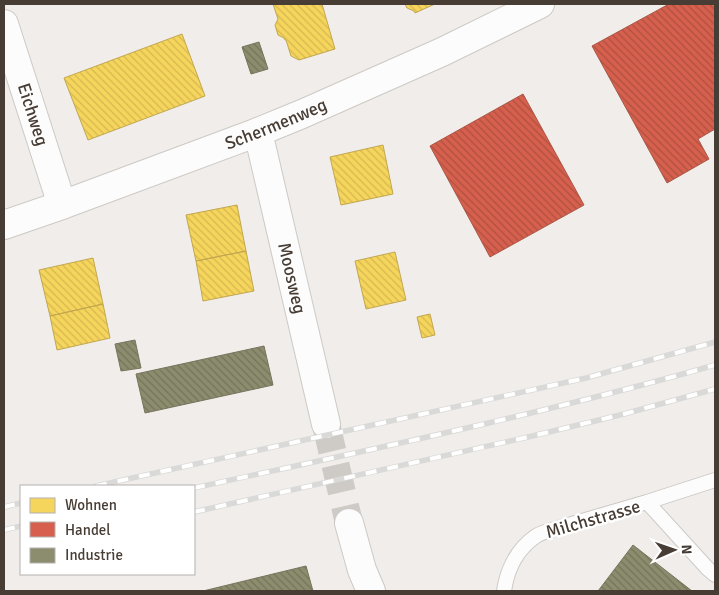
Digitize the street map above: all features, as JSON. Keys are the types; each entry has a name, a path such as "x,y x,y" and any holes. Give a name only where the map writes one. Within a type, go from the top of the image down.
{"street":[{"name":"Schermenweg","path":"4,225 258,132 442,52 540,4"},
{"name":"Eichweg","path":"4,24 62,205"},
{"name":"Moosweg","path":"258,132 326,424"},
{"path":"349,523 362,570 371,591"}],"lane":[{"path":"647,502 715,480"},
{"name":"Milchstrasse","path":"504,591 506,579 513,562 524,547 537,535 647,502 715,575"}],"building: Wohnen":[{"path":"273,4 322,4 335,49 299,60 291,56 286,40 278,35 275,25 278,19"},
{"path":"405,4 435,4 415,13 407,8"},
{"path":"182,34 205,96 88,140 64,78"},
{"path":"383,145 393,194 341,205 330,157"},
{"path":"237,205 246,251 196,261 186,215"},
{"path":"246,251 254,291 203,301 196,261"},
{"path":"395,252 406,300 366,309 355,261"},
{"path":"93,258 103,304 50,316 39,270"},
{"path":"103,304 110,338 57,350 50,316"},
{"path":"430,314 435,335 422,338 417,317"}],"building: Handel":[{"path":"669,4 715,4 715,129 698,139 709,159 667,183 592,46"},
{"path":"523,94 584,205 490,257 430,146"}],"building: Industrie":[{"path":"259,42 268,69 251,74 242,47"},
{"path":"135,340 141,368 121,371 115,344"},
{"path":"264,346 273,385 145,413 136,374"},
{"path":"633,545 692,591 598,591"},
{"path":"306,566 313,591 203,591"}],"tunnel":[{"path":"326,424 349,523"}],"railway":[{"path":"101,485 586,378 715,342"},
{"path":"195,488 586,400 715,365"},
{"path":"195,512 528,437 624,414 715,389"},
{"path":"4,507 20,503"},
{"path":"4,530 20,526"}]}
